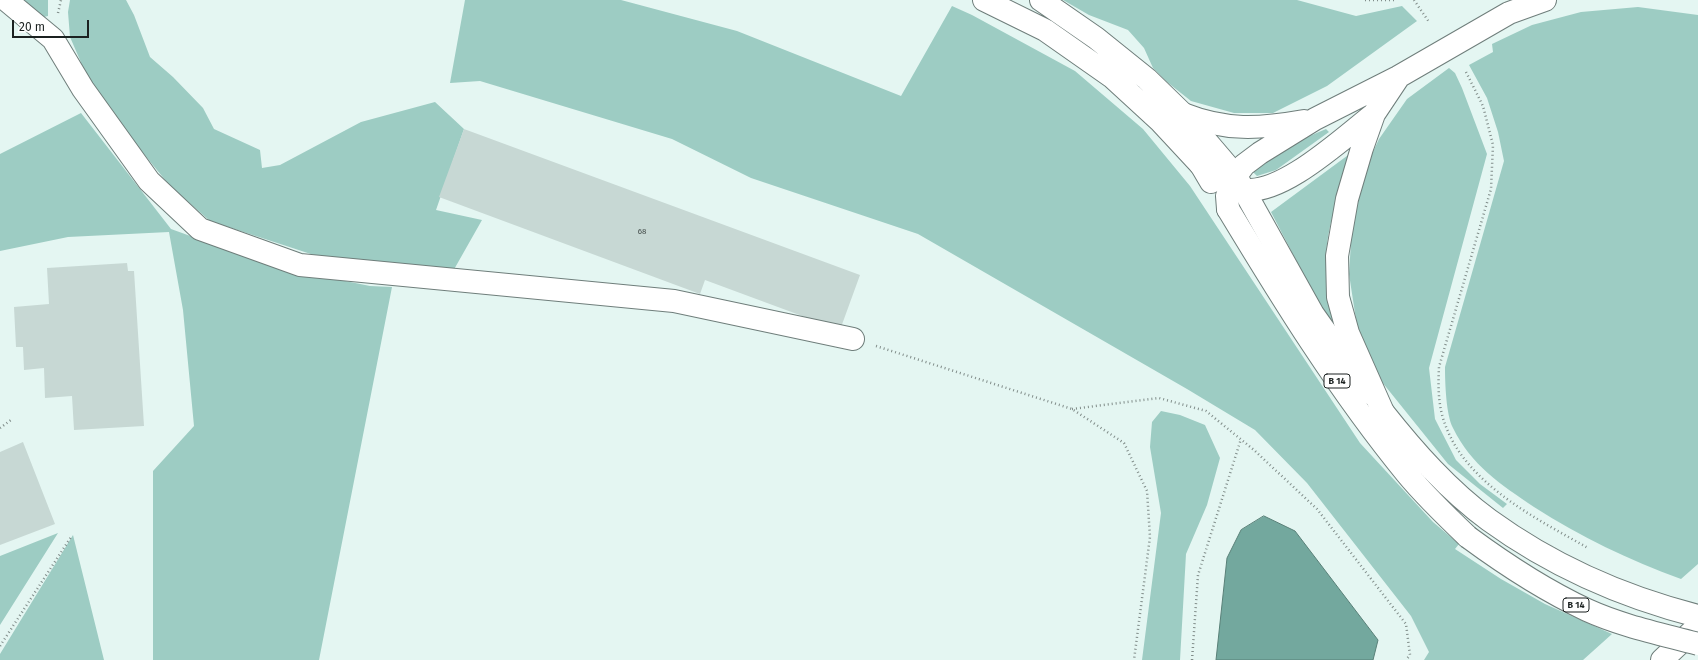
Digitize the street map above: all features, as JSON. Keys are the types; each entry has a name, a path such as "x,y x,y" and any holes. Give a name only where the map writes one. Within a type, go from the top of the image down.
{"main road":[{"path":"6,0 53,39 83,89 149,181 200,229 300,265 674,301 853,339"},
{"path":"984,0 1045,30 1112,77 1161,122 1201,165 1219,179 1259,189 1283,182 1310,164 1374,114"},
{"path":"1041,0 1096,38 1147,79 1183,114 1237,183 1313,314 1382,412 1444,481 1489,520 1537,551 1592,579 1637,598 1698,616"},
{"path":"1228,209 1227,196 1237,183 1244,165 1260,153 1315,119 1398,77 1509,13 1545,0"},
{"path":"1382,412 1348,333 1338,297 1338,256 1347,199 1374,114 1398,77"},
{"path":"1183,114 1217,125 1242,128 1270,127 1315,119"},
{"path":"1201,165 1228,209"},
{"name":"B 14","path":"1228,209 1303,332 1358,411 1408,475 1468,537 1545,589 1589,610 1644,630 1698,644"},
{"path":"1662,660 1698,626"}],"path":[{"path":"1365,0 1397,0"},
{"path":"1414,0 1429,22"},
{"path":"1466,72 1483,106 1493,145 1491,189 1439,367 1438,395 1445,425 1463,458 1510,501 1589,549"},
{"path":"853,339 1072,409 1124,443 1147,491 1150,537 1134,660"},
{"path":"1072,409 1159,398 1206,411 1241,439 1317,509 1406,624 1410,655 1406,660"},
{"path":"0,428 11,420"},
{"path":"1192,660 1198,575 1241,439"},
{"path":"0,646 71,537"}],"shaded area":[{"path":"19,0 48,0 48,16 40,18"},
{"path":"70,0 126,0 134,15 150,57 173,77 203,108 214,129 260,150 262,168 280,165 361,122 435,102 464,129 436,210 482,220 452,273 320,257 210,221 170,186 121,126 86,74 70,37 68,12"},
{"path":"465,0 621,0 737,31 901,96 952,6 972,15 1075,71 1143,129 1190,186 1360,443 1433,522 1459,544 1455,549 1501,579 1545,604 1612,634 1583,660 1424,660 1429,652 1411,616 1307,483 1255,430 1187,389 918,234 751,178 672,139 480,81 450,83"},
{"path":"1063,0 1297,0 1356,16 1402,6 1417,21 1327,86 1273,113 1234,113 1191,101 1167,82 1153,68 1144,48 1128,30 1089,15"},
{"path":"1638,7 1698,15 1698,564 1681,579 1624,556 1587,538 1534,507 1498,482 1468,453 1453,428 1447,407 1445,367 1504,161 1498,132 1487,98 1469,65 1493,52 1492,44 1532,25 1581,12"},
{"path":"1449,68 1455,73 1462,88 1487,154 1429,368 1435,419 1456,460 1480,484 1507,504 1503,508 1448,464 1382,382 1357,326 1349,274 1352,226 1359,181 1379,139 1407,99"},
{"path":"81,113 171,229 276,267 370,286 392,287 319,660 153,660 153,471 194,426 183,310 169,232 68,237 0,251 0,154"},
{"path":"1326,129 1329,132 1276,170 1257,176 1252,171 1286,146"},
{"path":"1355,150 1336,203 1327,245 1327,280 1338,341 1271,212"},
{"path":"1161,411 1180,415 1205,425 1220,458 1207,505 1186,554 1180,660 1142,660 1161,513 1150,447 1152,422"},
{"path":"1264,516 1295,531 1378,640 1373,660 1216,660 1227,558 1241,530"},
{"path":"58,533 0,625 0,556"},
{"path":"73,535 104,660 0,660 0,654"}],"building":[{"path":"464,129 860,275 840,330 705,280 700,294 439,197"},
{"path":"127,263 128,271 134,271 144,426 74,430 72,396 45,398 44,368 24,370 23,347 16,347 14,307 49,304 47,268"},
{"path":"23,442 55,524 0,545 0,452"}]}
